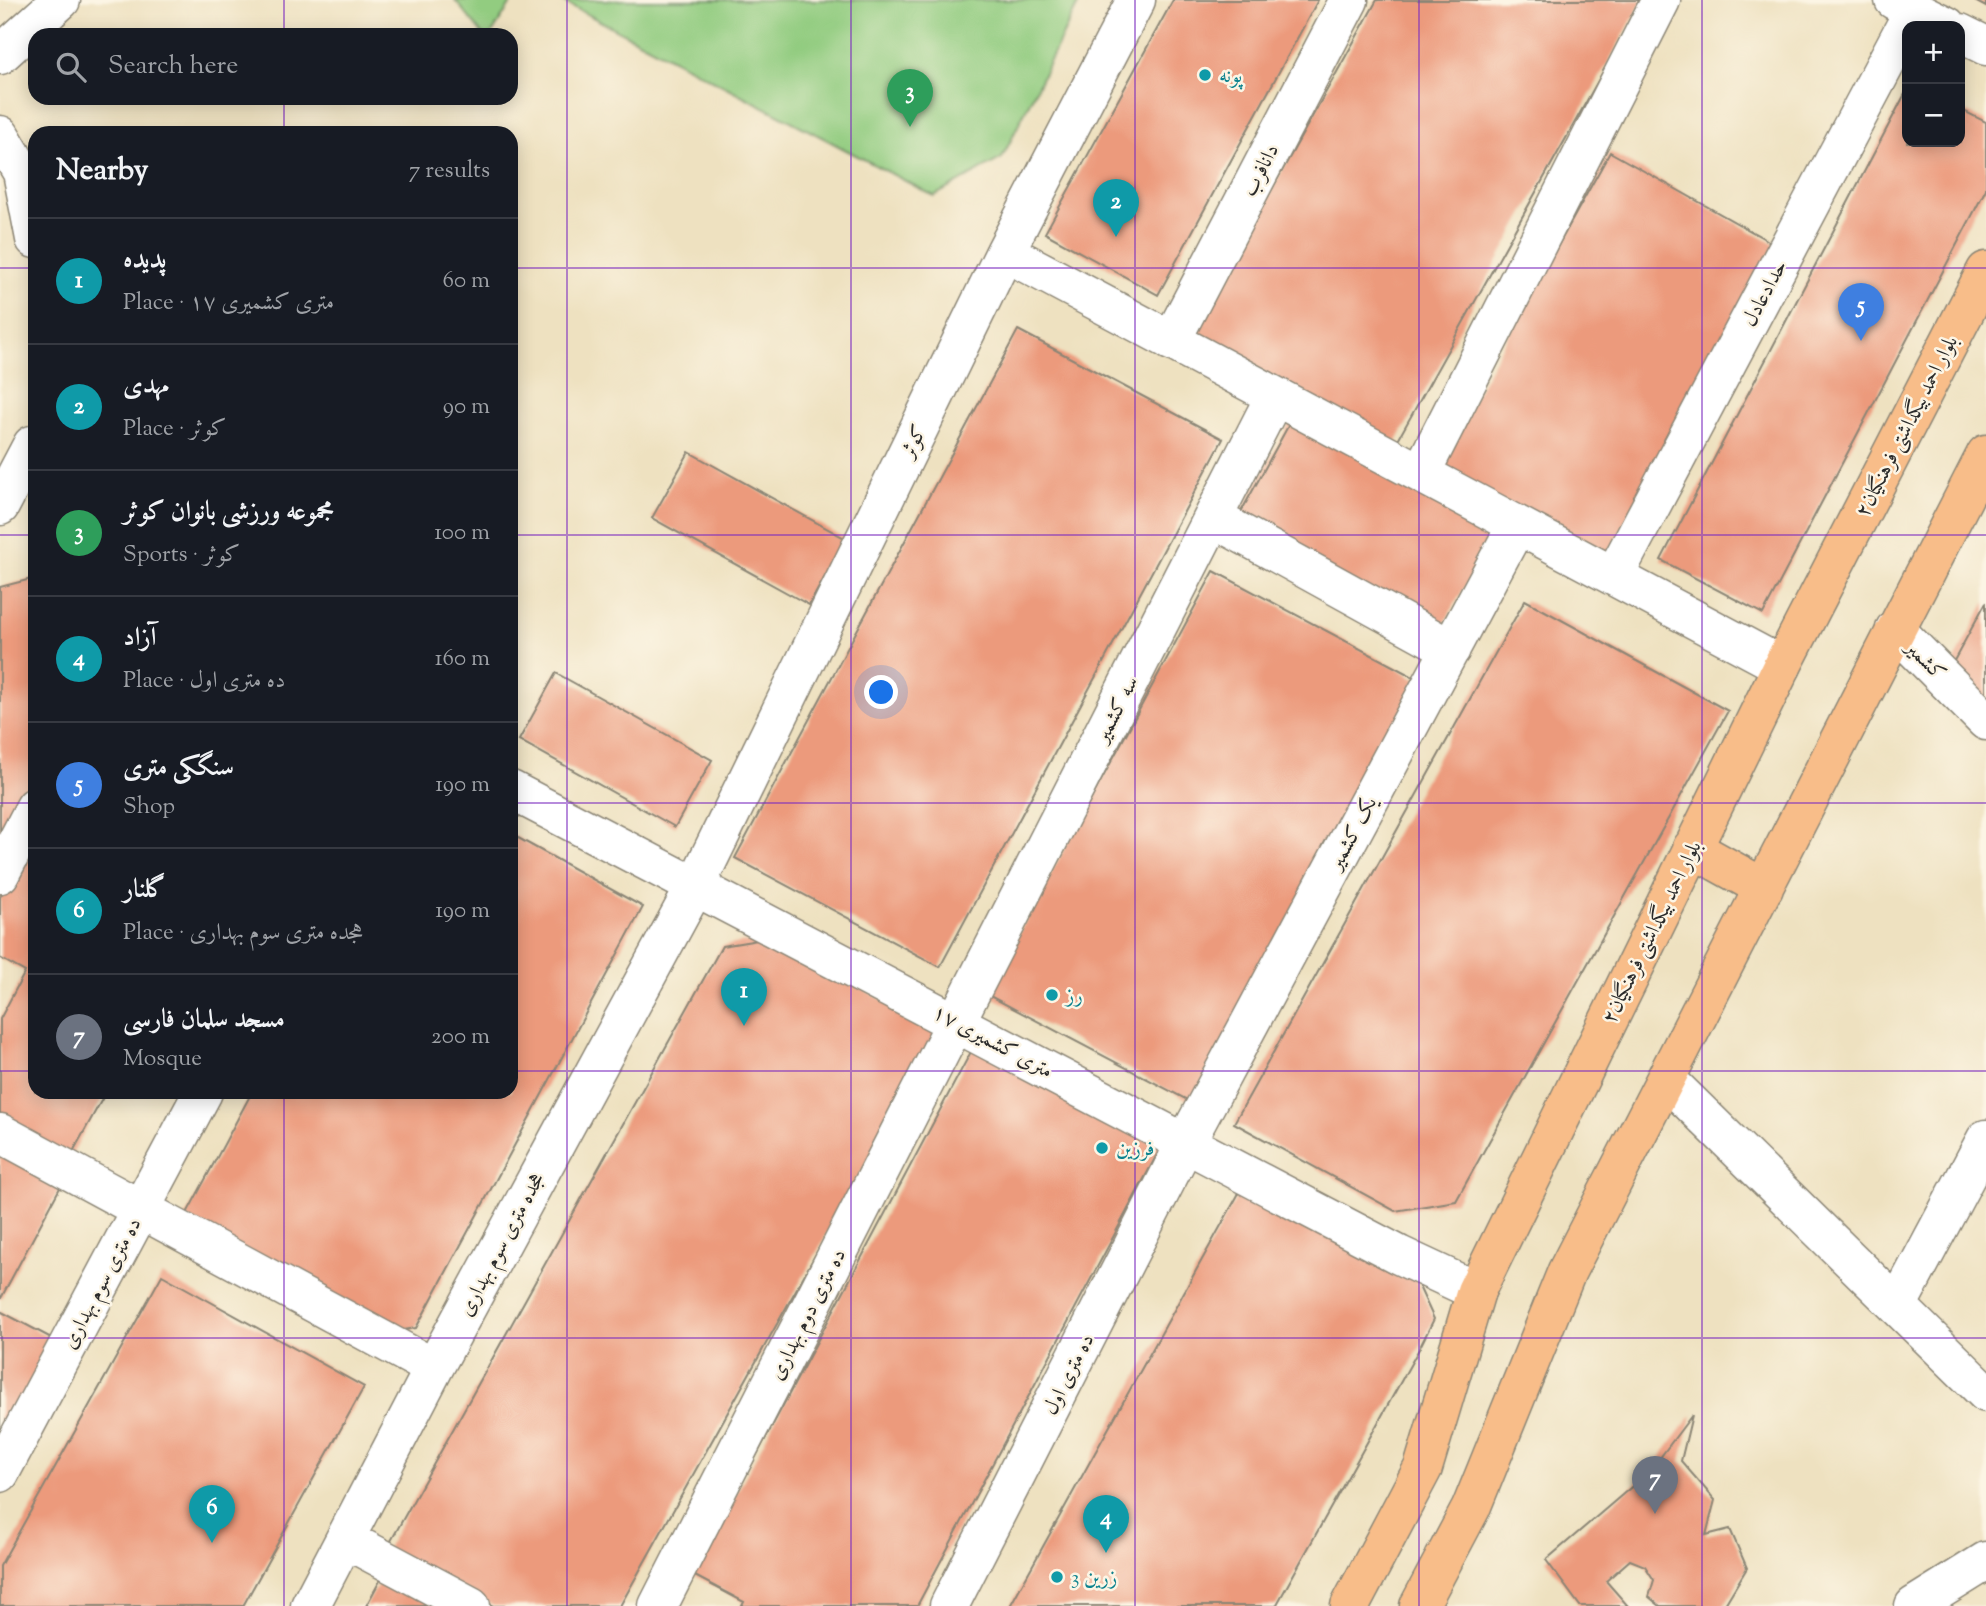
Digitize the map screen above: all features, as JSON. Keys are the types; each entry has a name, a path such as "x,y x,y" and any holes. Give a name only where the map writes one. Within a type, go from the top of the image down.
{"main road":[{"name":"بلوار احمد بیگداشتی فرهنگیان۲","path":"1350,1606 1423,1468 1476,1291 1782,666 1986,271"},
{"path":"1419,1606 1471,1508 1567,1271 1986,454"},
{"path":"1692,848 1764,888"}],"street":[{"path":"30,28 61,0"},
{"name":"کوثر","path":"696,885 1005,252 1136,0"},
{"name":"دانافرب","path":"1171,341 1349,0"},
{"path":"1421,473 1661,0"},
{"name":"حدادعادل","path":"1614,576 1918,12"},
{"path":"0,55 28,30"},
{"path":"1965,36 1986,46"},
{"path":"0,135 28,170"},
{"path":"1005,252 1782,666"},
{"name":"سه کشمیر","path":"956,1022 1275,396"},
{"path":"0,506 28,448"},
{"path":"1213,518 1451,649"},
{"name":"یک کشمیر","path":"1186,1142 1517,525"},
{"name":"کشمیر","path":"1895,629 1986,720"},
{"name":"۱۷ متری کشمیری","path":"518,794 1399,1255 1476,1291"},
{"path":"0,874 28,820"},
{"name":"هجده متری سوم بهداری","path":"310,1606 434,1368 696,885"},
{"name":"ده متری دوم بهداری","path":"658,1606 956,1022"},
{"path":"1667,1080 1986,1393"},
{"name":"ده متری سوم بهداری","path":"0,1473 199,1099"},
{"path":"0,1133 434,1368"},
{"path":"1897,1306 1986,1139"},
{"name":"ده متری اول","path":"949,1606 1186,1142"},
{"path":"345,1539 471,1606"},
{"path":"1914,1606 1986,1561"}],"green space":[{"path":"455,0 513,0 495,28 477,28"},
{"path":"560,0 1080,0 1002,158 934,196"}],"building":[{"path":"1173,0 1318,0 1158,295 1045,233"},
{"path":"1377,0 1643,0 1395,445 1192,333"},
{"path":"1973,0 1986,0 1986,7"},
{"path":"1902,100 1902,147 1965,147 1965,112 1986,122 1986,189 1763,614 1661,560"},
{"path":"1610,152 1779,247 1604,561 1448,474 1444,451"},
{"path":"1018,330 1223,439 940,967 735,858"},
{"path":"1293,417 1497,529 1439,633 1236,521"},
{"path":"689,452 846,539 809,605 652,518"},
{"path":"1214,571 1419,680 1191,1102 986,994"},
{"path":"28,580 28,799 0,851 0,587"},
{"path":"1525,600 1728,711 1456,1201 1395,1211 1234,1123"},
{"path":"1986,602 1986,705 1950,668"},
{"path":"556,673 712,760 675,827 519,740"},
{"path":"518,838 643,907 416,1328 391,1332 185,1217 248,1099 518,1099"},
{"path":"28,845 28,1099 102,1099 69,1159 0,1120 0,1019 25,972 0,958 0,897"},
{"path":"770,938 940,1031 620,1606 493,1606 387,1548 722,946"},
{"path":"974,1046 1161,1147 917,1606 742,1606 744,1602 693,1575"},
{"path":"0,1151 62,1184 0,1300"},
{"path":"1244,1184 1416,1280 1434,1319 1419,1349 1276,1606 1010,1606"},
{"path":"162,1275 364,1387 243,1606 0,1606 0,1566"},
{"path":"0,1311 57,1341 0,1447"},
{"path":"1692,1415 1681,1461 1715,1500 1706,1535 1730,1529 1747,1568 1724,1606 1660,1606 1649,1597 1654,1580 1645,1566 1630,1560 1606,1581 1628,1606 1580,1606 1546,1560 1650,1471"},
{"path":"382,1577 435,1606 366,1606"}],"place":[{"name":"پونه","path":"1205,75"},
{"name":"مجموعه ورزشی بانوان کوثر","path":"910,127"},
{"name":"مهدی","path":"1116,237"},
{"name":"سنگکی متری","path":"1861,341"},
{"name":"رز","path":"1052,995"},
{"name":"پدیده","path":"744,1026"},
{"name":"فرزین","path":"1102,1148"},
{"name":"مسجد سلمان فارسی","path":"1655,1514"},
{"name":"گلنار","path":"212,1543"},
{"name":"آزاد","path":"1106,1553"},
{"name":"زرین 3","path":"1057,1577"}]}
